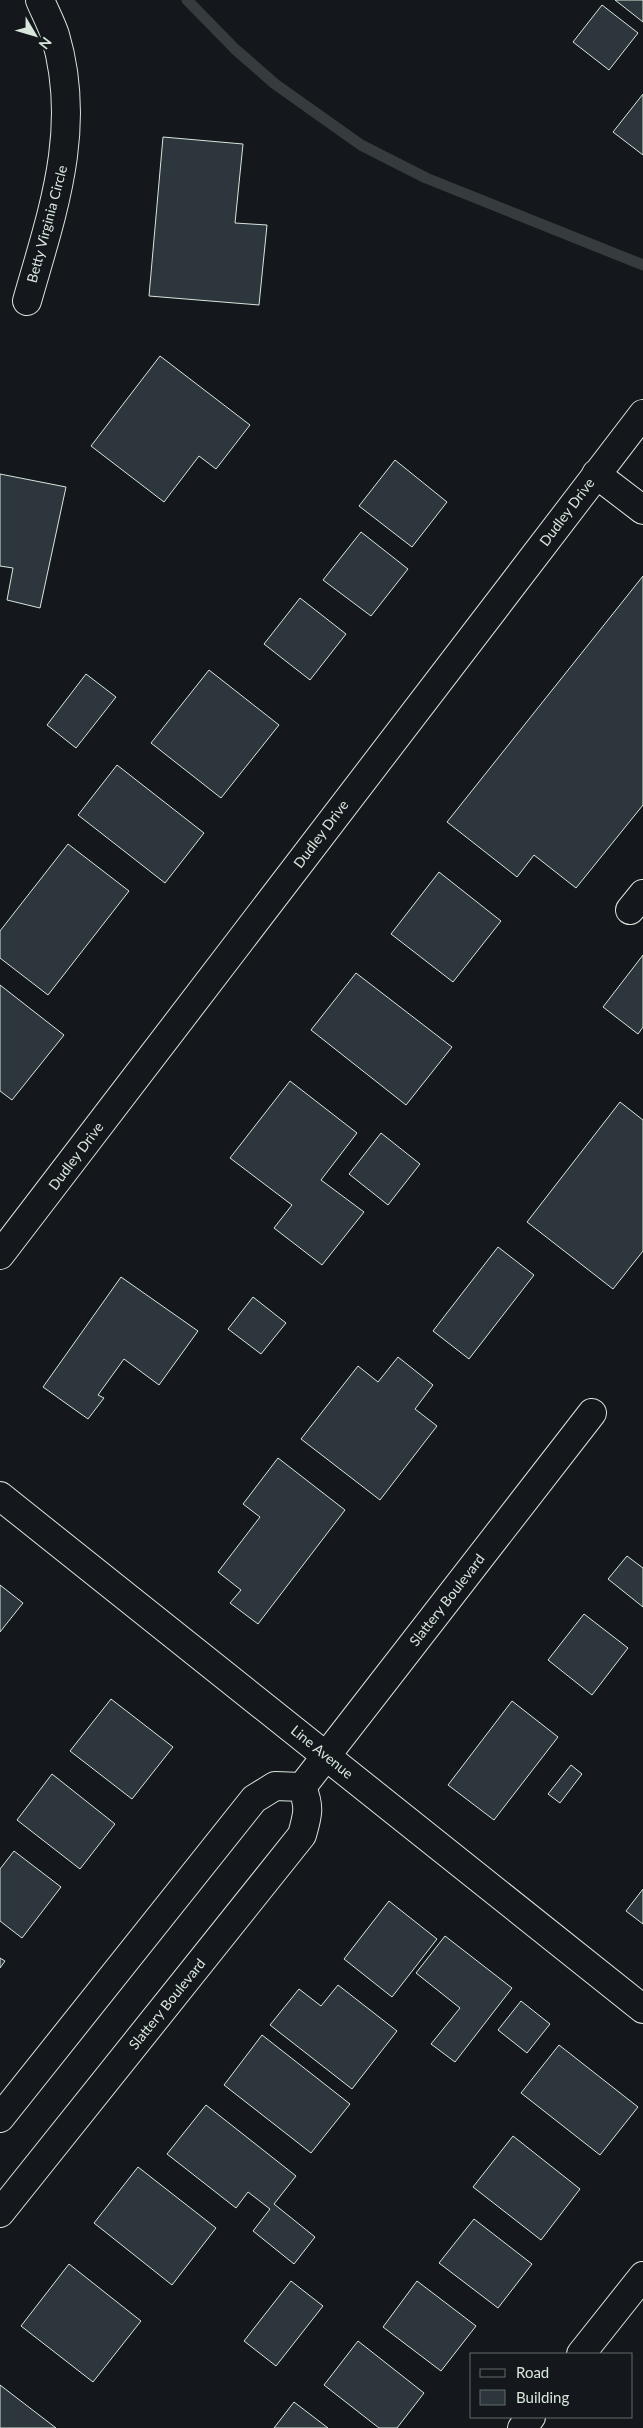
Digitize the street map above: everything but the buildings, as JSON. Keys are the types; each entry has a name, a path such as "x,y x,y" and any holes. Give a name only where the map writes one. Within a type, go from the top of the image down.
{"street":[{"name":"Betty Virginia Circle","path":"26,302 58,192 64,160 66,96 55,36 40,0"},
{"name":"Dudley Drive","path":"0,1255 643,414"},
{"path":"596,474 643,510"},
{"name":"Slattery Boulevard","path":"0,2212 302,1835 309,1811 302,1786 592,1413"},
{"name":"Line Avenue","path":"0,1496 643,2009"},
{"path":"0,2118 254,1799 275,1786 302,1786"},
{"path":"582,2353 643,2276"},
{"path":"522,2428 530,2418"}],"waterway":[{"path":"187,0 235,49 275,84 361,145 426,178 643,265"}]}
